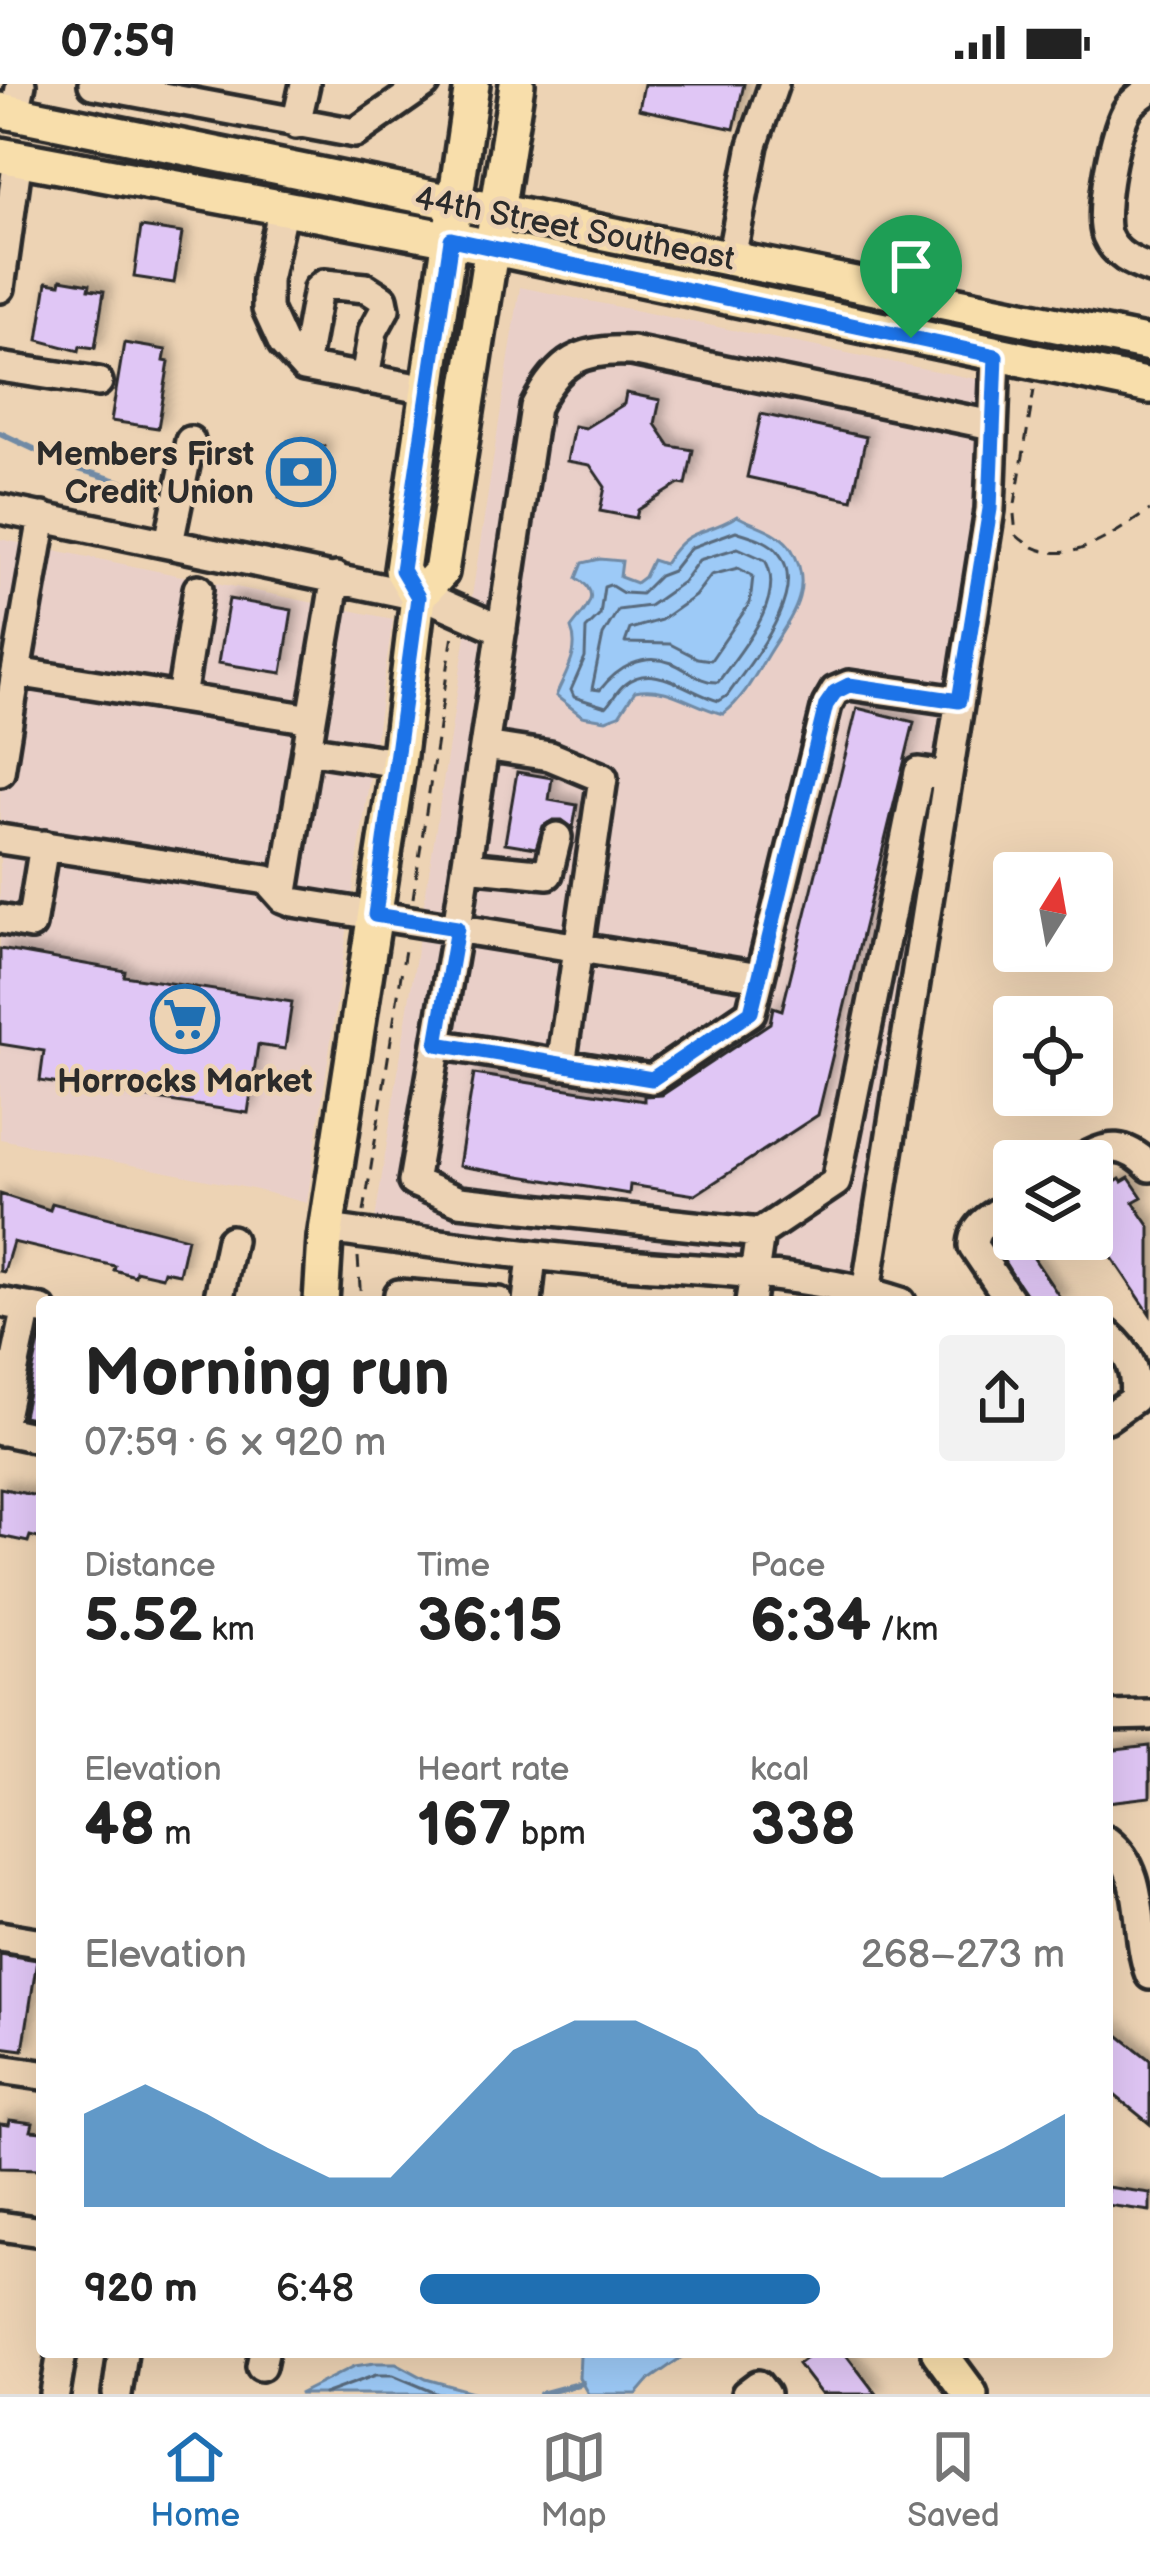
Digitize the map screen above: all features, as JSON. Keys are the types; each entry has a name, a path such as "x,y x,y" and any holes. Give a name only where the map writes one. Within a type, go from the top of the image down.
{"main road":[{"path":"418,597 402,570 472,84"},
{"path":"321,1296 327,1229 398,763 418,597 441,572 517,84"},
{"name":"44th Street Southeast","path":"9,125 32,137 78,126 1150,344"},
{"name":"44th Street Southeast","path":"9,125 283,208 1150,386"},
{"path":"911,338 944,327 956,319 962,305"},
{"path":"996,356 1003,338 1014,331 1055,324"},
{"path":"420,444 429,499 441,520 449,523"},
{"path":"928,2358 944,2394"},
{"path":"930,2358 970,2394"}],"street":[{"path":"92,84 355,133 425,84"},
{"path":"296,124 305,84"},
{"path":"731,258 753,145 773,84"},
{"path":"1150,89 1126,110 1104,214 1105,232 1115,248 1127,261 1150,269"},
{"path":"0,288 9,125"},
{"path":"283,208 266,280 266,309 284,344 304,367 428,390"},
{"path":"304,367 318,289 324,284 366,288 383,299 385,309 373,331 365,379"},
{"path":"947,776 919,772 836,1182 760,1233 459,1201 413,1182 457,928 536,407 548,382 578,357 606,350 632,352 992,425"},
{"path":"866,1292 990,509 996,356"},
{"path":"0,367 98,382"},
{"path":"169,543 190,441"},
{"path":"0,509 336,577 457,609 502,630"},
{"path":"0,772 44,518"},
{"path":"283,898 336,577"},
{"path":"181,698 198,589"},
{"path":"16,672 312,719"},
{"path":"437,1044 652,1079 751,1012 826,705 835,692 849,685 959,701"},
{"path":"485,746 550,756 603,778 561,1065"},
{"path":"308,749 398,763"},
{"path":"466,866 548,874 557,837"},
{"path":"0,838 267,880 283,898 375,915 760,977"},
{"path":"0,919 32,925 44,845"},
{"path":"854,1092 897,1097"},
{"path":"1113,1146 1127,1149 1150,1167"},
{"path":"993,1216 973,1237 974,1246 1007,1296"},
{"path":"327,1229 752,1288 880,1296"},
{"path":"752,1288 760,1233"},
{"path":"219,1296 231,1240"},
{"path":"528,1296 532,1256"},
{"path":"23,1306 28,1372 0,1431 36,1438"},
{"path":"1113,1339 1126,1351 1136,1379 1134,1399 1113,1414"},
{"path":"1113,1716 1150,1715"},
{"path":"1113,1846 1125,1855 1136,1882 1150,1975"},
{"path":"0,1936 36,1942"},
{"path":"0,2068 36,2074"},
{"path":"0,2226 36,2231"},
{"path":"55,2394 61,2358"},
{"path":"117,2394 122,2358"},
{"path":"746,2394 758,2385 765,2394"}],"path":[{"path":"1037,364 1014,512 1016,535 1028,547 1052,554 1077,552 1150,510"},
{"path":"362,1296 358,1282 361,1233 457,609"}],"shaded area":[{"path":"520,287 1010,386 1006,488 855,1272 375,1220"},
{"path":"0,539 393,619 307,1203 0,1139"}],"water":[{"path":"737,516 787,543 801,579 791,617 730,708 723,714 668,693 635,691 619,715 606,720 582,716 556,696 573,654 571,628 591,597 577,578 583,563 622,561 620,577 636,583 652,560 664,564 689,537"},
{"path":"580,2358 680,2358 637,2394 588,2394 579,2378"},
{"path":"396,2363 426,2379 480,2394 299,2394 355,2366"}],"building":[{"path":"644,84 744,84 734,129 639,109"},
{"path":"141,227 182,233 174,283 134,277"},
{"path":"61,279 104,291 95,348 80,346 79,351 38,340 47,282 60,284"},
{"path":"124,343 166,350 164,361 169,362 158,428 111,421"},
{"path":"626,393 660,400 655,424 670,446 693,450 686,485 679,484 638,510 636,518 600,511 605,487 590,465 567,461 574,426 585,428 624,404"},
{"path":"761,414 866,437 852,500 747,477"},
{"name":"Members First Credit Union","path":"288,441 324,446 315,503 279,498"},
{"path":"229,599 292,610 282,673 218,663"},
{"path":"857,708 914,722 818,1115 695,1195 630,1185 629,1194 459,1166 474,1074 644,1101 644,1096 662,1095 770,1023 773,1007 782,1010"},
{"path":"517,772 552,778 549,800 577,805 573,828 553,820 543,826 536,848 505,843"},
{"path":"0,949 125,971 124,976 292,1002 285,1049 258,1045 248,1113 40,1081 44,1051 0,1044"},
{"path":"1129,1178 1142,1197 1133,1202 1150,1227 1150,1314 1113,1259 1113,1184"},
{"path":"0,1194 50,1210 52,1203 187,1238 179,1274 164,1271 162,1277 136,1271 135,1276 114,1270 115,1266 13,1242 4,1272 0,1271"},
{"path":"1003,1260 1035,1260 1059,1296 1025,1296"},
{"path":"36,1356 36,1419 23,1416"},
{"path":"0,1488 36,1496 36,1538 30,1536 28,1542 0,1536"},
{"path":"1150,1746 1150,1797 1113,1801 1113,1750"},
{"path":"0,1954 36,1960 23,2050 0,2047"},
{"path":"1113,2031 1150,2060 1150,2124 1113,2094"},
{"path":"10,2120 33,2123 36,2169 0,2168 0,2124 9,2125"},
{"path":"1113,2188 1150,2193 1150,2211 1113,2206"},
{"path":"806,2358 849,2358 876,2394 821,2394 798,2364"}],"waterway":[{"path":"0,433 72,467 154,492"},
{"path":"541,2394 582,2383"}],"place":[{"name":"Members First Credit Union","path":"301,472"},
{"name":"Horrocks Market","path":"185,1019"}],"route":[{"path":"451,239 911,338 996,356 990,509 959,701 849,685 835,692 826,705 751,1012 652,1079 437,1044 457,928 375,915 418,597 402,570 451,239"}]}
